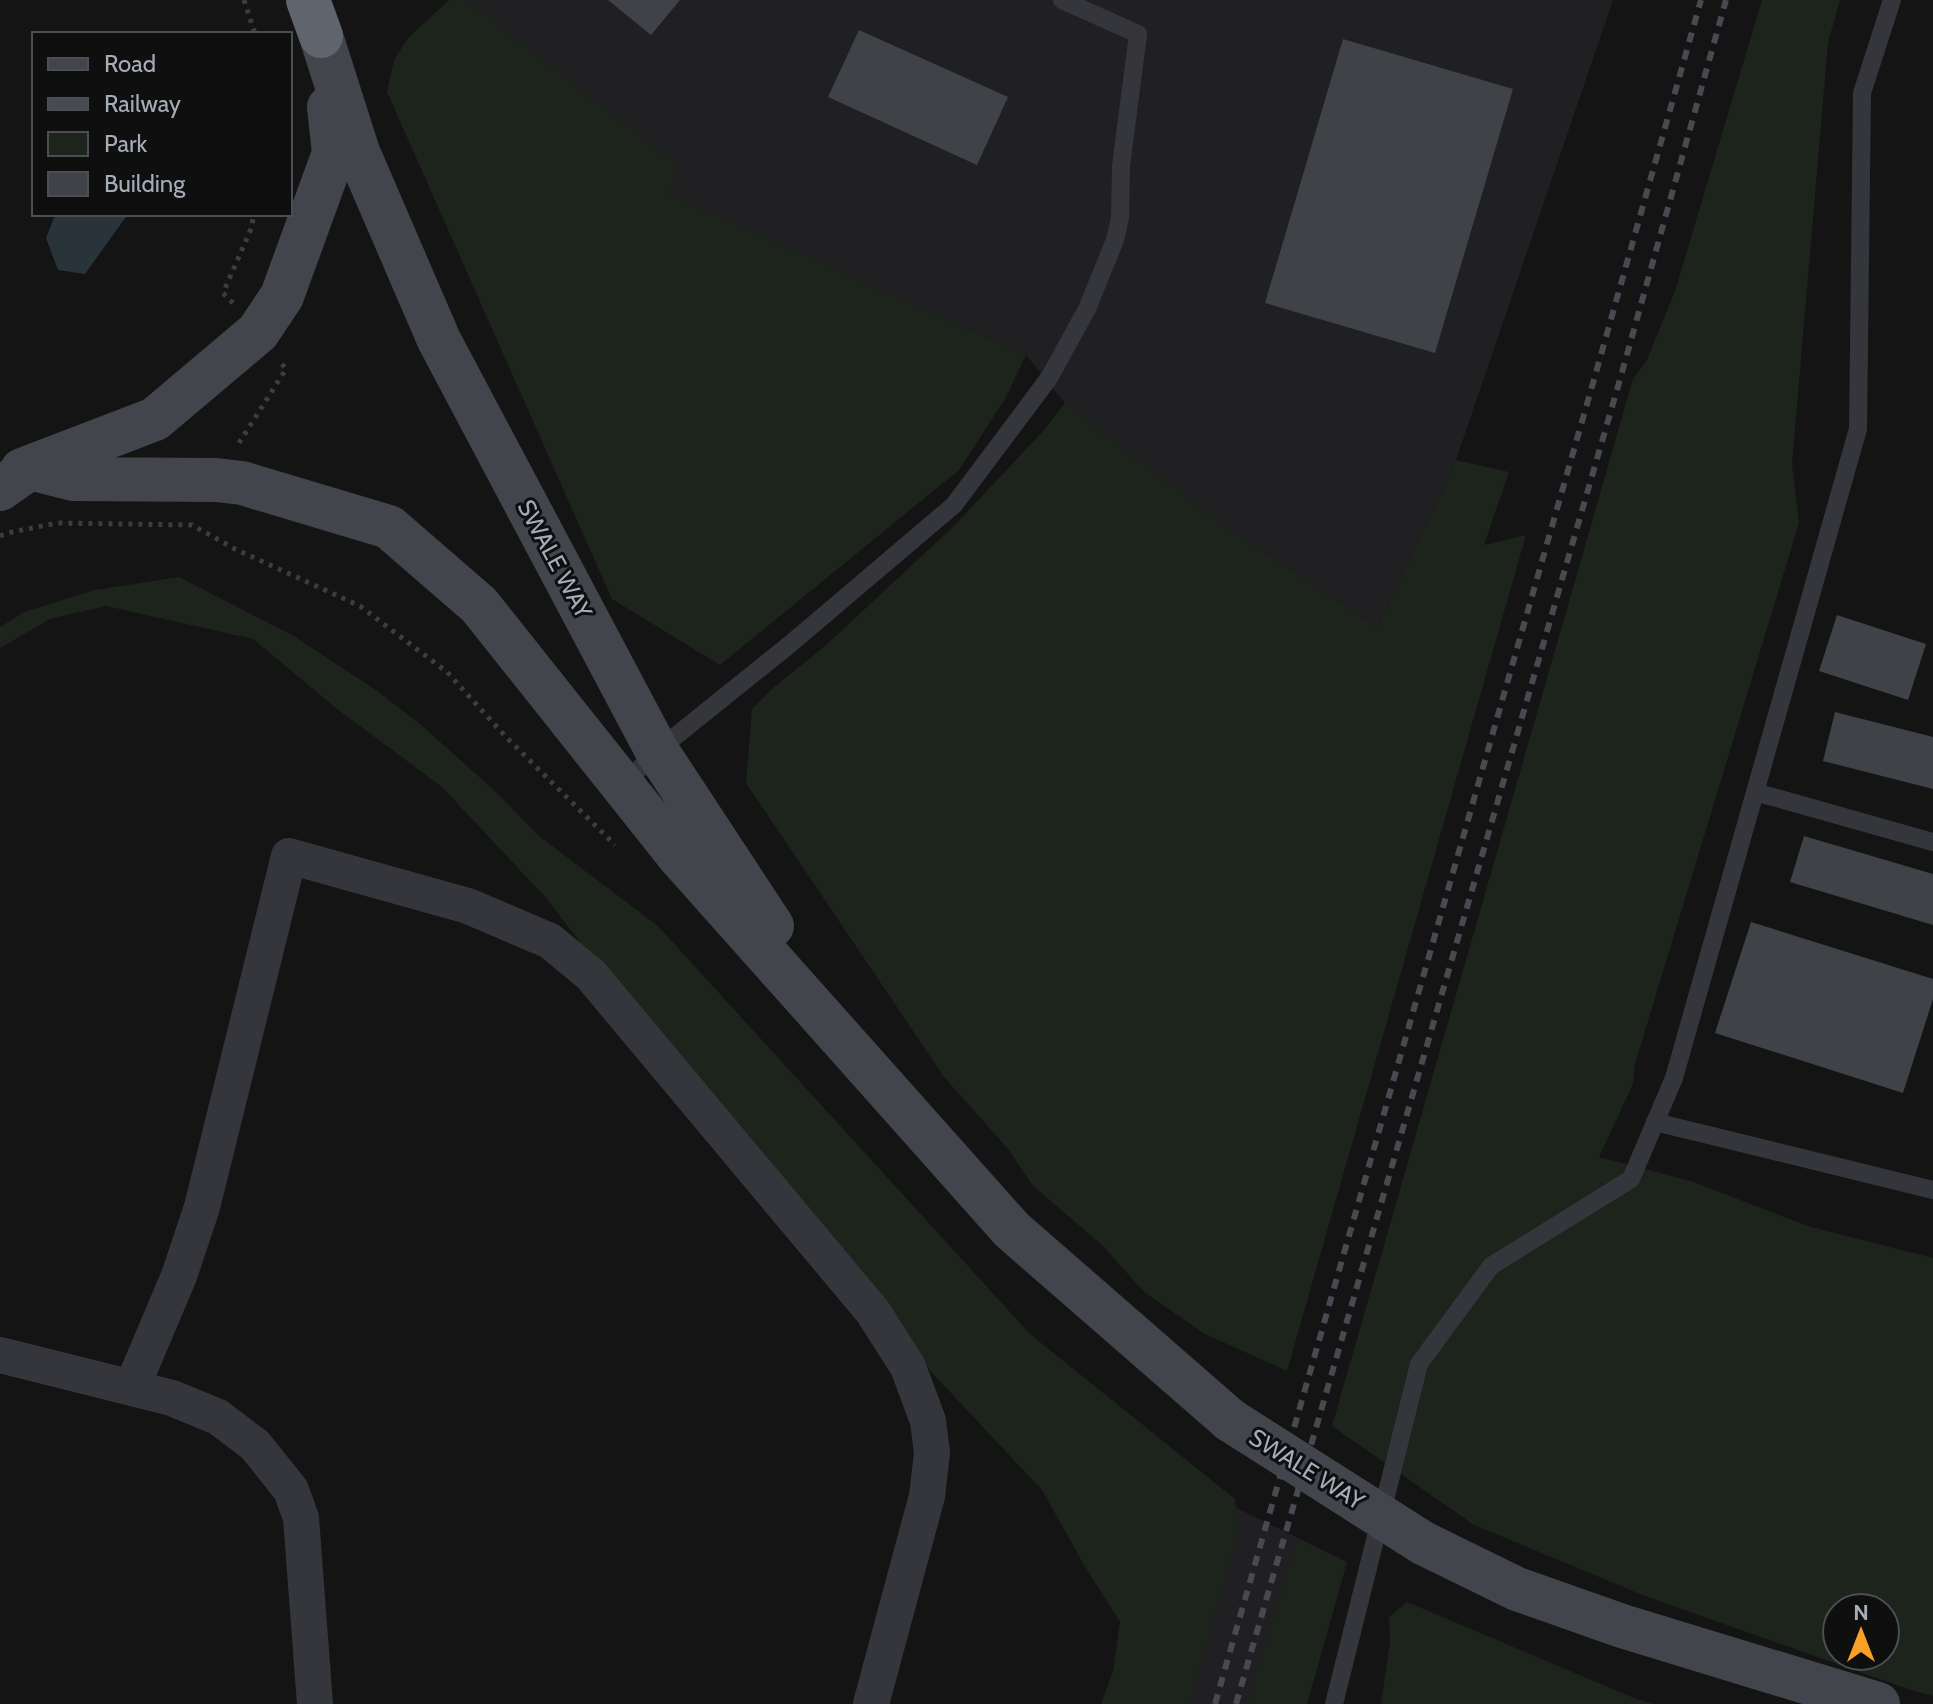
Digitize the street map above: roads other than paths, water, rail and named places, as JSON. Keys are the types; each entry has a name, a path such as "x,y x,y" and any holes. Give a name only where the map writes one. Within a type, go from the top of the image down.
{"main road":[{"path":"10,477 155,419 258,332 282,296 334,153 314,18 296,0"},
{"name":"SWALE WAY","path":"314,18 358,152 439,340 657,751 853,1049"},
{"name":"SWALE WAY","path":"10,477 242,483 389,527 479,605 678,855 1012,1230 1230,1420 1423,1543 1517,1589 1622,1626 1878,1704"}],"street":[{"path":"132,1387 179,1276 202,1207 289,856 468,906 550,941 591,975 609,996 873,1312 908,1367 928,1421 932,1453 927,1496 871,1704"},
{"path":"0,1355 172,1398 218,1417 255,1445 291,1490 301,1518 315,1704"}],"lane":[{"path":"622,785 657,751 789,645 954,505 1049,378 1087,309 1115,240 1120,218 1121,166 1138,34 1062,0"},
{"path":"1334,1704 1419,1364 1491,1266 1631,1179 1674,1078 1858,429 1862,93 1892,0"},
{"path":"1755,792 1933,842"},
{"path":"1655,1122 1933,1190"}],"railway":[{"path":"1215,1704 1701,0"},
{"path":"1236,1704 1621,376 1726,0"}]}
